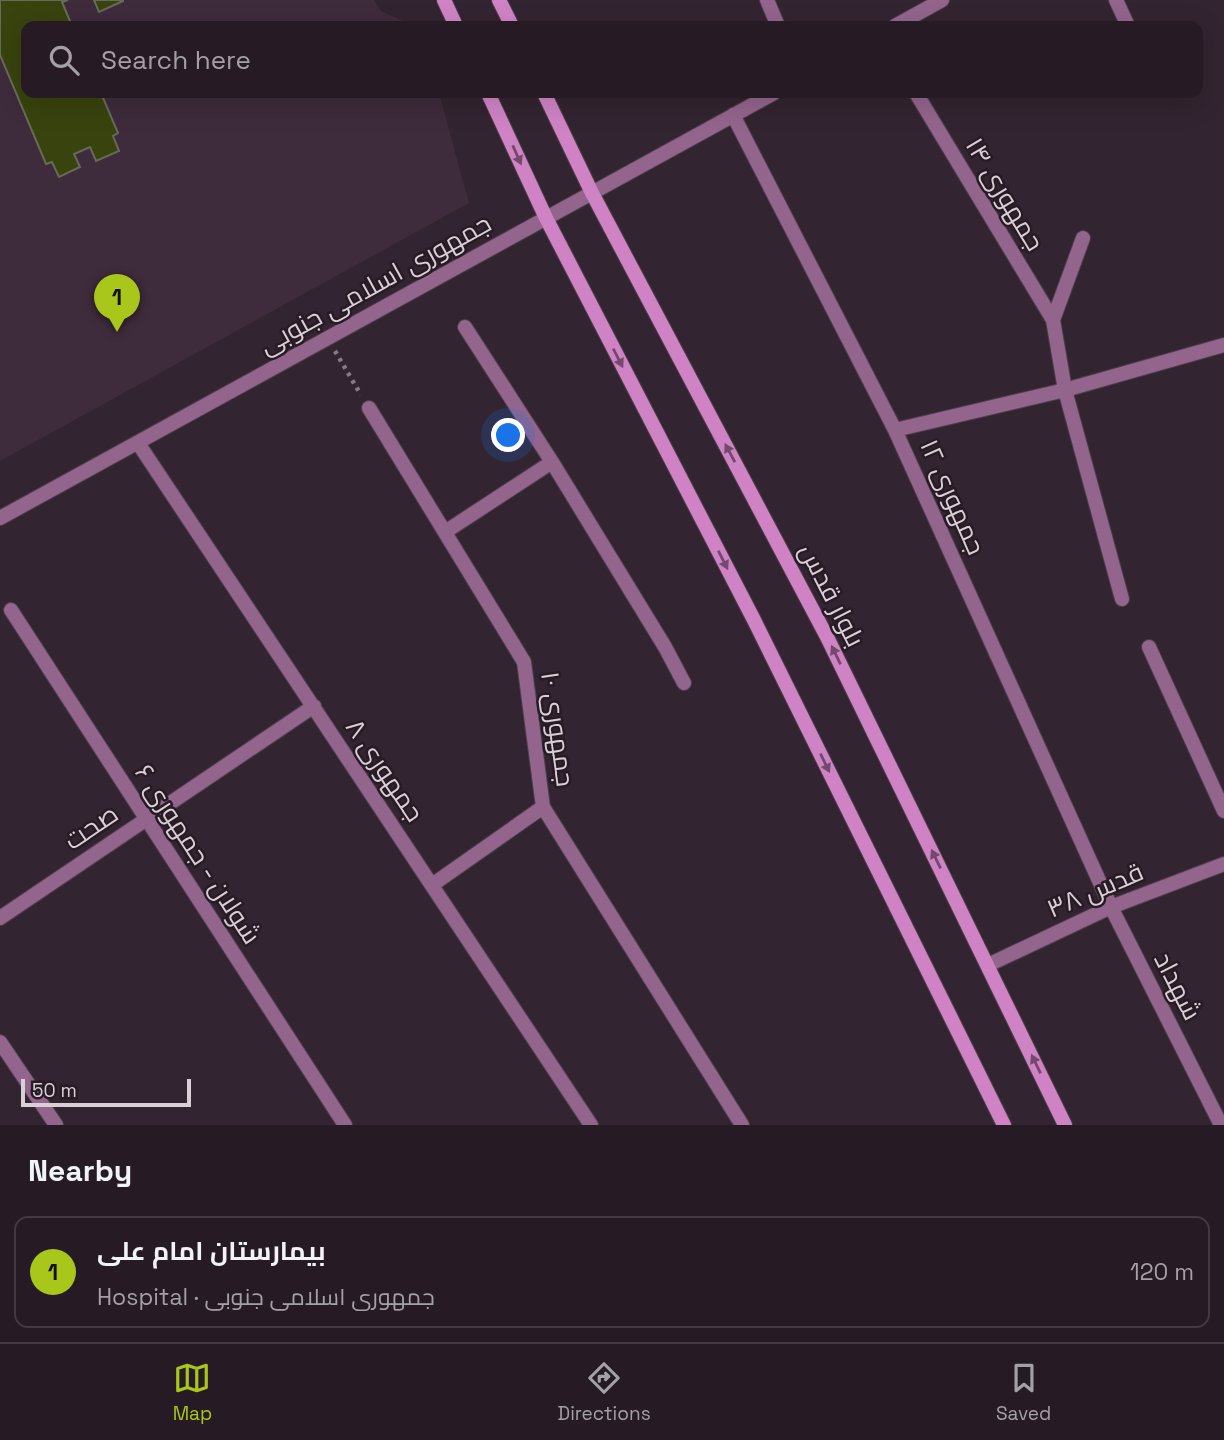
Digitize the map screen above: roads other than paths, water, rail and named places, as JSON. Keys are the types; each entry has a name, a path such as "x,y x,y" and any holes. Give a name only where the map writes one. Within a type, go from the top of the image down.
{"main road":[{"path":"444,0 454,21"},
{"path":"499,0 510,21"},
{"path":"490,98 546,218 754,620 1004,1125"},
{"name":"بلوار قدس","path":"546,98 592,193 827,637 1065,1125"}],"street":[{"path":"767,0 776,21"},
{"path":"904,21 942,0"},
{"path":"1116,0 1126,21"},
{"name":"جمهوری اسلامی جنوبی","path":"0,518 765,98"},
{"name":"جمهوری ۱۴","path":"919,98 1053,320"},
{"name":"جمهوری ۱۲","path":"733,116 895,430 1111,907"},
{"path":"1083,238 1053,320 1065,390 1122,599"},
{"path":"465,327 552,463 665,647 684,683"},
{"path":"895,430 1065,390 1224,345"},
{"name":"جمهوری ۱۰","path":"369,408 524,663 543,807 742,1125"},
{"name":"جمهوری ۸","path":"138,443 591,1125"},
{"path":"445,532 552,463"},
{"name":"شولان - جمهوری ۶","path":"11,610 345,1125"},
{"path":"1149,647 1224,811"},
{"name":"صحت","path":"0,918 313,706"},
{"path":"432,885 543,807"},
{"name":"قدس ۳۸","path":"988,965 1111,907 1224,864"},
{"name":"شهداد","path":"1111,907 1220,1125"},
{"path":"0,1042 56,1125"}],"place":[{"name":"بیمارستان امام علی","path":"117,332"}]}
